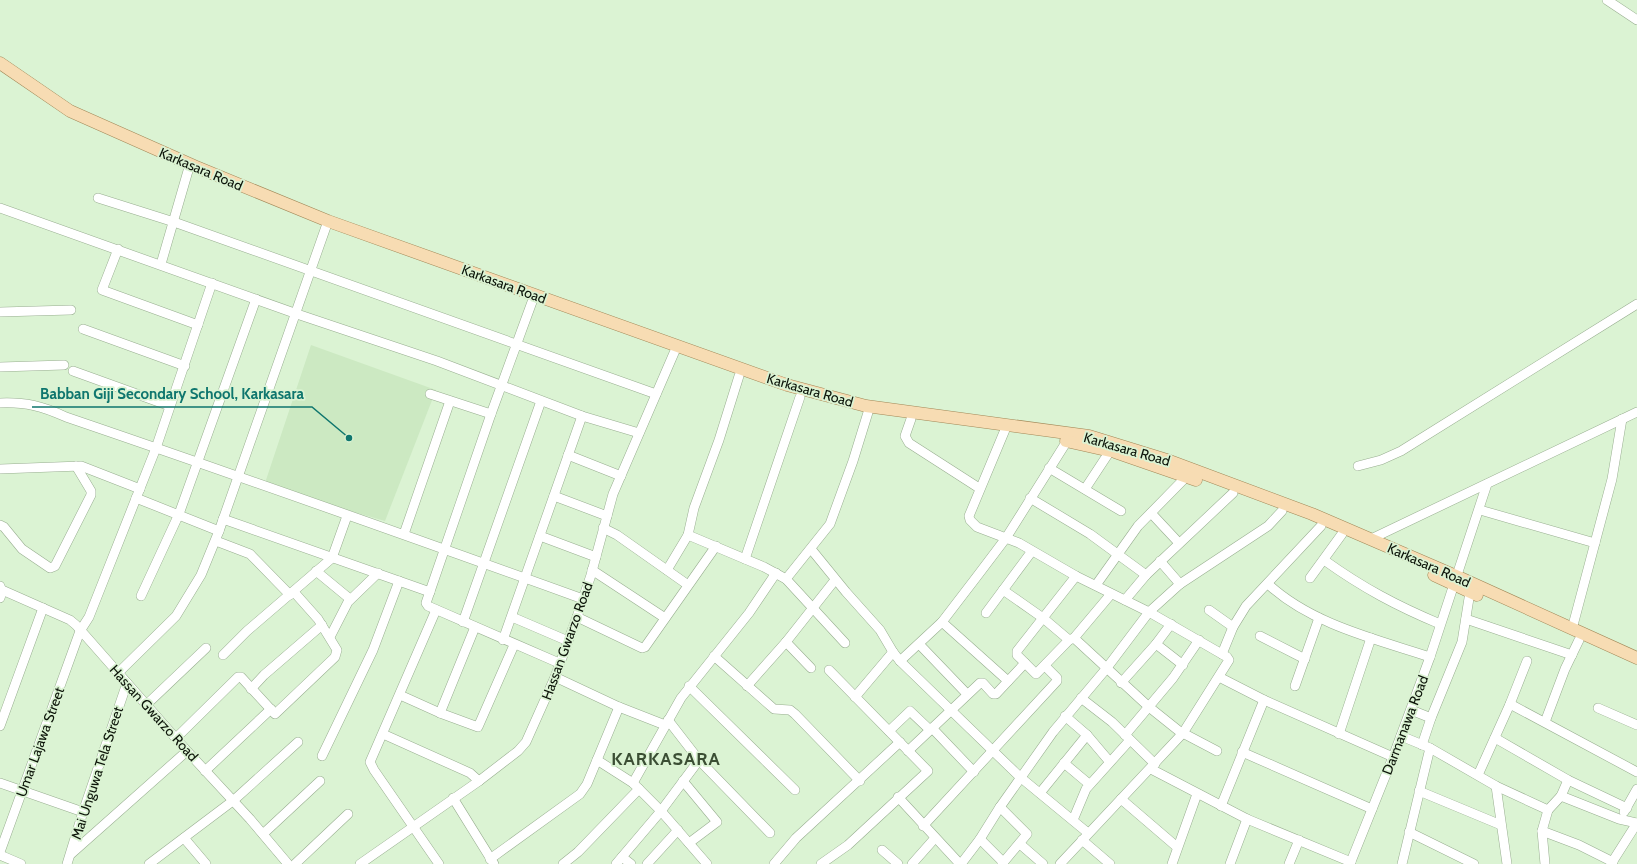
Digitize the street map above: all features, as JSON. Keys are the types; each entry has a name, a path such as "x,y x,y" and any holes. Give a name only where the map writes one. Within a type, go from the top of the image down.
{"main road":[{"name":"Karkasara Road","path":"0,64 70,111 188,168"},
{"name":"Karkasara Road","path":"0,72 60,114 326,225 532,302 787,385 869,410 1006,429"},
{"name":"Karkasara Road","path":"326,225 676,349 740,376 800,397 911,419 1089,436 1148,454 1305,512 1371,540 1454,580 1470,592 1637,666"},
{"name":"Karkasara Road","path":"1026,431 1110,451 1187,476 1282,511 1454,580 1637,658"}],"street":[{"path":"1607,0 1637,20"},
{"path":"161,264 188,168"},
{"path":"98,198 174,222 656,394"},
{"path":"0,208 161,264 296,314 503,385 582,416 639,433"},
{"path":"118,673 176,616 201,575 216,541 326,225"},
{"path":"118,250 102,290 198,325"},
{"name":"Umar Lajawa Street","path":"0,852 23,792 80,631 89,617 156,448 212,283"},
{"path":"141,596 179,514 256,299"},
{"path":"532,302 516,344 503,385 491,414 426,603 436,610 514,645 560,663"},
{"path":"1358,466 1381,460 1401,451 1637,304"},
{"path":"0,312 71,310"},
{"path":"83,329 185,366"},
{"name":"Hassan Gwarzo Road","path":"361,864 479,781 518,751 526,742 555,677 577,617 596,557 603,528 621,476 676,349"},
{"path":"0,367 64,365"},
{"path":"73,370 170,406"},
{"path":"667,570 688,535 694,508 740,376"},
{"path":"430,394 491,414"},
{"path":"745,559 800,397"},
{"path":"404,534 450,401"},
{"path":"464,622 542,401"},
{"path":"0,403 14,402 40,406 66,417 237,478 404,534 583,599"},
{"path":"786,579 830,524 854,461 869,410"},
{"path":"1371,540 1637,412"},
{"path":"503,640 582,416"},
{"path":"911,419 905,436 909,443 979,488"},
{"path":"1572,629 1612,479 1622,420"},
{"path":"1006,429 979,488 969,516 970,520 977,527 1006,538 1076,576 1149,612 1199,640 1229,660 1183,733 1060,864"},
{"path":"900,661 942,622 1006,538 1067,441"},
{"path":"1085,489 1110,451"},
{"path":"568,455 621,476"},
{"path":"0,469 76,466 85,467 140,489"},
{"path":"0,525 4,527 22,549 34,559 50,568 55,566 91,495 91,491 76,466"},
{"path":"1049,468 1121,511"},
{"path":"1096,585 1138,526 1187,476"},
{"name":"Darmanawa Road","path":"1350,863 1411,710 1430,657 1454,580 1480,510 1487,484"},
{"path":"1125,600 1146,575 1179,542 1233,493"},
{"path":"554,496 607,516"},
{"path":"136,498 219,531"},
{"path":"1030,498 1090,534 1146,575"},
{"path":"1480,510 1595,543"},
{"path":"898,797 923,826 961,864 980,840 1020,777 1065,716 1106,669 1149,612 1180,584 1268,526 1282,511"},
{"path":"1151,513 1179,542"},
{"path":"223,655 247,631 332,558 347,516"},
{"path":"223,519 430,592"},
{"path":"1222,654 1233,627 1246,606 1321,526"},
{"path":"603,528 617,535 688,585"},
{"path":"1310,578 1342,534"},
{"path":"688,535 745,559 786,579 845,643"},
{"path":"540,536 596,557"},
{"path":"176,738 238,677 241,677 274,714 277,713 335,657 337,650 322,625 292,593 250,554 216,541"},
{"path":"577,617 642,648 645,647 716,546"},
{"path":"811,549 877,626 900,661 994,750 1020,777 1073,820 1085,837 1110,864"},
{"path":"986,613 1032,551"},
{"path":"1324,560 1355,582 1383,598 1440,624"},
{"path":"1160,561 1180,584"},
{"path":"592,570 665,618"},
{"path":"316,571 350,600"},
{"path":"330,637 350,600 378,574"},
{"path":"569,863 636,786 667,723 689,686 714,656 776,574"},
{"path":"1076,576 1017,651 1017,655 1036,674 1071,639 1112,594"},
{"path":"748,686 786,642 812,607 836,580"},
{"path":"322,756 372,650 399,581"},
{"path":"1268,584 1284,597 1319,618 1372,638 1430,657"},
{"path":"1003,590 1071,639 1148,707 1183,733 1217,751"},
{"name":"Hassan Gwarzo Road","path":"0,591 70,620 187,751 234,800 288,864"},
{"path":"1402,864 1419,791 1431,718 1462,642 1470,592"},
{"path":"0,726 43,608"},
{"path":"436,610 370,762 439,864"},
{"path":"1209,610 1233,627"},
{"path":"512,617 568,641"},
{"path":"1295,686 1319,618"},
{"path":"1466,619 1572,655"},
{"path":"942,622 1008,681"},
{"path":"1121,683 1156,644 1170,624"},
{"path":"251,689 264,675 322,625"},
{"path":"440,713 475,627"},
{"path":"1260,636 1305,659"},
{"path":"1339,734 1372,638"},
{"path":"1073,820 1083,793 1089,784 1110,761 1148,707 1182,665 1199,640"},
{"path":"1545,722 1579,640"},
{"path":"786,642 811,668"},
{"path":"919,644 967,694"},
{"path":"1156,644 1182,665"},
{"path":"400,695 476,728 480,726 514,645"},
{"path":"146,704 206,648"},
{"path":"855,697 893,652"},
{"path":"714,656 774,709 783,709 795,714 860,781"},
{"path":"1478,775 1510,704 1527,661"},
{"path":"908,751 967,694 982,682 995,695 1025,663"},
{"path":"923,826 1057,681 1057,678 1045,666"},
{"path":"821,864 832,860 898,797 928,771 829,670"},
{"path":"555,677 619,707 667,723 699,760 770,833"},
{"path":"1219,677 1264,700 1393,757"},
{"name":"Mai Unguwa Tela Street","path":"67,864 127,683"},
{"path":"689,686 795,790"},
{"path":"1081,698 1128,737 1153,766 1197,794 1247,818 1350,863"},
{"path":"1221,806 1264,700"},
{"path":"1510,704 1637,772"},
{"path":"453,798 492,861 580,794 587,784 619,707"},
{"path":"1598,708 1637,725"},
{"path":"206,771 271,709"},
{"path":"1411,710 1431,718"},
{"path":"889,731 910,711 931,729 974,772"},
{"path":"1065,716 1087,735 1110,761"},
{"path":"383,734 470,773 479,781"},
{"path":"1040,793 1087,735"},
{"path":"1401,736 1426,746 1496,786 1548,810"},
{"path":"1494,738 1568,780 1627,808"},
{"path":"149,864 234,800 298,742"},
{"path":"774,864 796,838 860,781 900,742"},
{"path":"70,854 187,751"},
{"path":"1242,752 1372,809"},
{"path":"597,760 636,786 661,811 705,861"},
{"path":"631,864 619,860 661,811 699,760"},
{"path":"1064,763 1089,784"},
{"path":"1545,864 1542,832 1548,810 1561,796 1568,780"},
{"path":"263,834 320,781"},
{"path":"683,782 717,822 689,844"},
{"path":"0,783 83,812"},
{"path":"1496,786 1507,864"},
{"path":"1619,819 1627,808 1637,789"},
{"path":"1419,791 1501,825"},
{"path":"1172,864 1197,794"},
{"path":"1542,832 1579,844 1612,863 1637,823 1619,819 1561,796"},
{"path":"1121,800 1177,847"},
{"path":"980,840 1002,863 1027,836 1027,833 1000,807"},
{"path":"295,864 348,814"},
{"path":"1230,864 1247,818"},
{"path":"647,864 678,830"},
{"path":"1409,832 1474,864"},
{"path":"184,838 206,864"},
{"path":"912,864 935,838"},
{"path":"1289,864 1299,840"},
{"path":"1020,844 1043,864"},
{"path":"882,850 898,864"},
{"path":"0,855 21,864"}],"shaded area":[{"path":"311,345 436,390 385,521 264,486"}],"place":[{"name":"Babban Giji Secondary School, Karkasara","path":"349,438"}],"district":[{"name":"KARKASARA","path":"666,759"}]}
